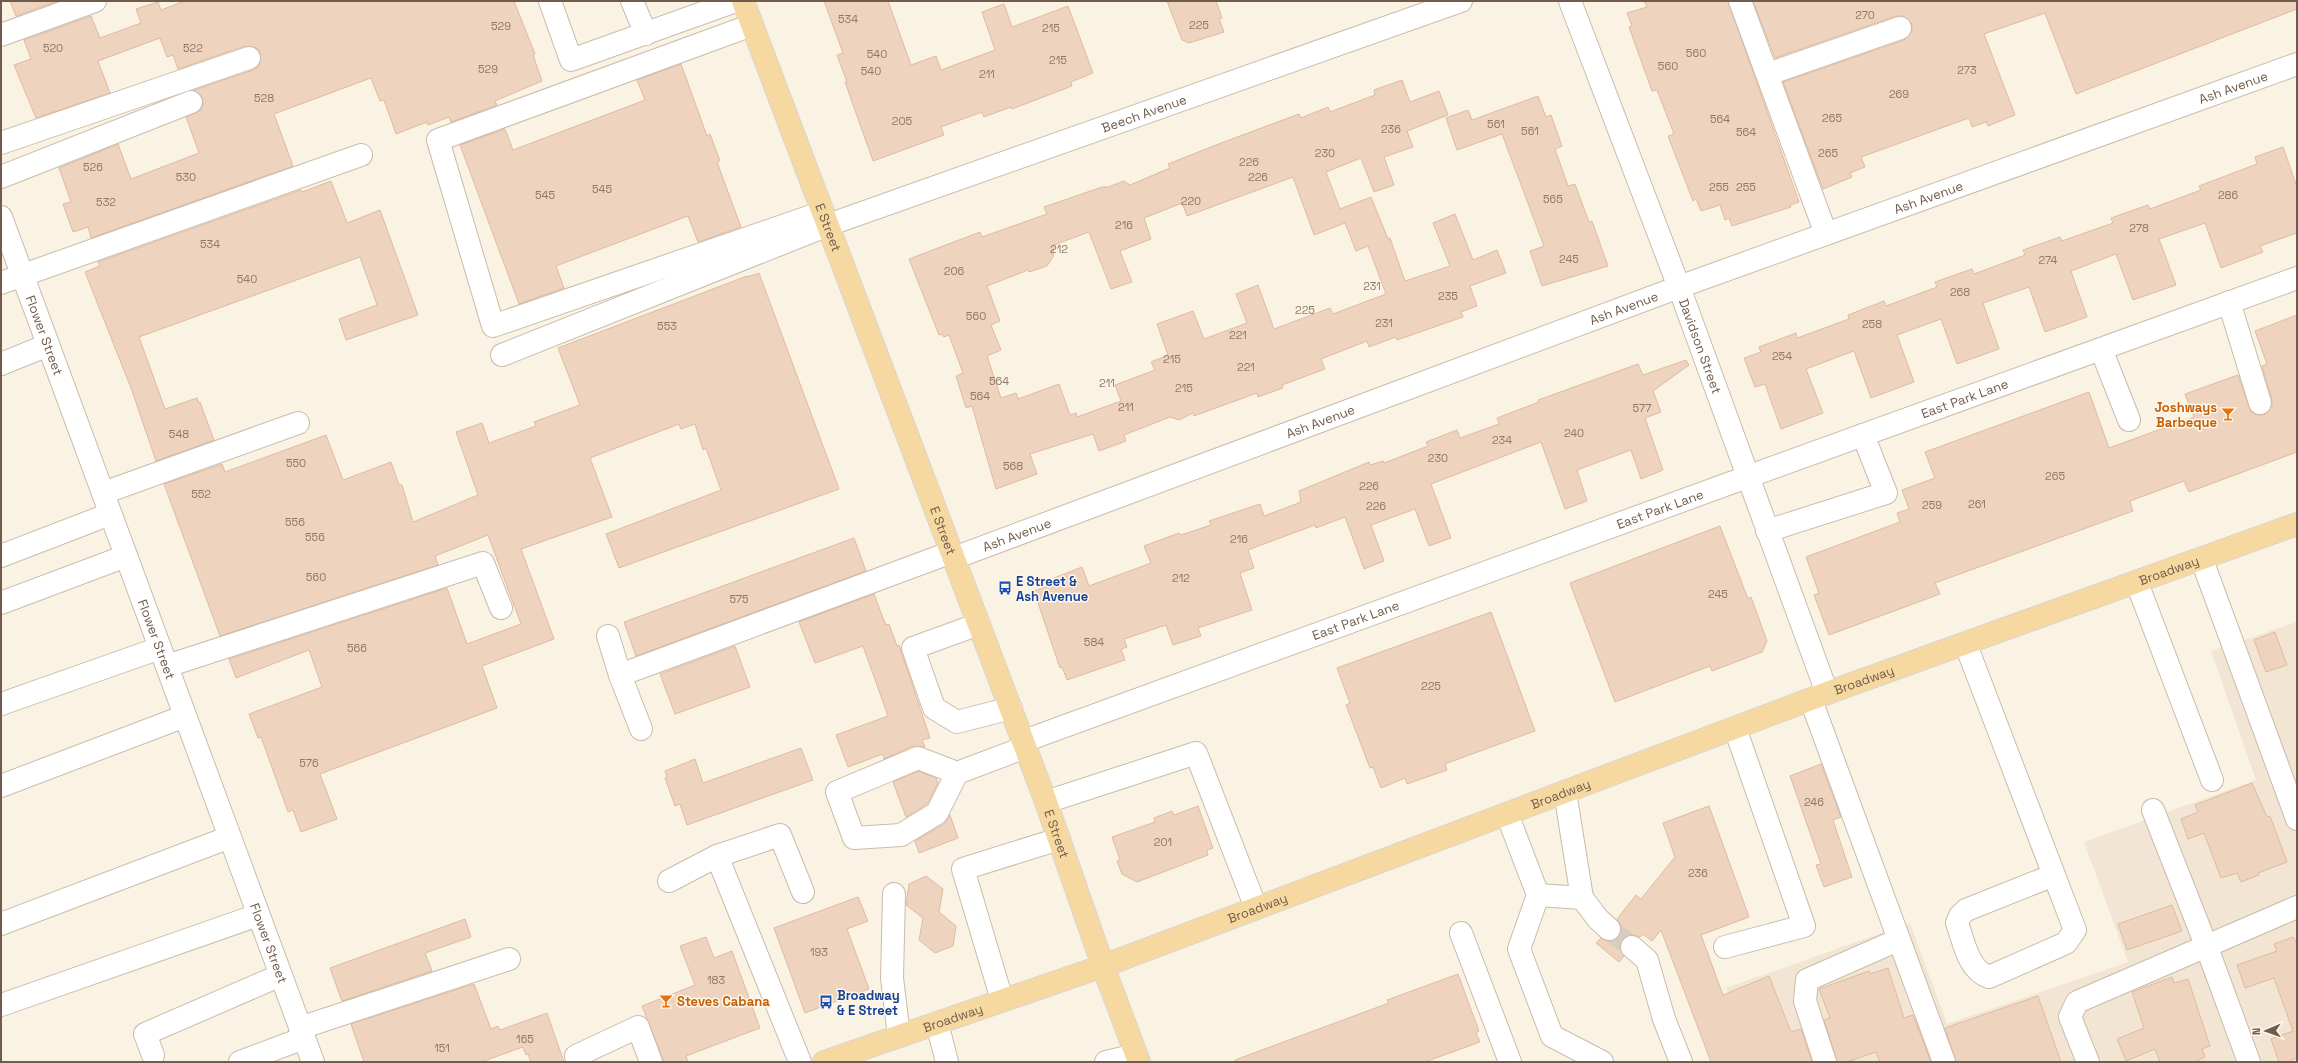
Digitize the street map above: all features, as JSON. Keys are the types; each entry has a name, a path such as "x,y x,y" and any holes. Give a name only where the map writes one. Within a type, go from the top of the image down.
{"main road":[{"name":"E Street","path":"743,1 1025,744 1137,1058"},
{"name":"Broadway","path":"824,1062 1103,966 1819,696 1966,645 2297,524"}],"street":[{"path":"1,35 95,1"},
{"path":"550,1 572,60 736,1"},
{"path":"632,1 646,34"},
{"name":"Beech Avenue","path":"825,218 1461,1"},
{"name":"Davidson Street","path":"1570,1 1678,287 1767,531 1898,940 1944,1062"},
{"path":"1740,1 1826,234"},
{"path":"752,25 438,140 493,326 825,218"},
{"path":"1768,74 1900,28"},
{"path":"1,143 249,58"},
{"name":"Ash Avenue","path":"620,675 953,555 1678,287 2297,64"},
{"path":"1,177 191,102"},
{"path":"1,283 22,274 361,155"},
{"name":"Flower Street","path":"1,217 313,1062"},
{"path":"502,354 825,218"},
{"name":"East Park Lane","path":"958,772 1025,744 1747,477 2297,278"},
{"path":"2229,302 2260,403"},
{"path":"1,364 48,345"},
{"path":"2101,349 2129,420"},
{"path":"103,493 298,423"},
{"path":"1767,531 1886,494 1863,435"},
{"path":"3,550 110,514"},
{"path":"1,603 126,556"},
{"path":"2202,560 2297,819"},
{"path":"1,704 483,563 501,608"},
{"path":"2137,582 2212,780"},
{"path":"979,624 913,648 934,708 957,722 1011,708"},
{"path":"608,636 620,675 641,729"},
{"path":"1966,645 2075,930 2066,943 1989,977 1981,975 1973,968 1957,923 1960,916 1966,910 2054,876"},
{"path":"1,786 185,716"},
{"path":"1725,947 1804,926 1735,728"},
{"path":"1046,802 1196,753 1256,908"},
{"path":"918,758 958,772 937,813 901,834 854,838 837,792 918,758"},
{"path":"1565,792 1582,898 1598,919 1609,929"},
{"path":"2153,810 2206,945 2249,1062"},
{"path":"1507,814 1538,895 1518,949 1552,1036 1602,1062"},
{"path":"669,881 717,856 780,835 803,892"},
{"path":"1,924 230,838"},
{"path":"1002,1000 963,869 1059,839"},
{"path":"717,856 800,1062"},
{"path":"894,894 892,978 899,1036"},
{"path":"1538,895 1582,898"},
{"path":"2088,1062 2070,1017 2077,1002 2297,907"},
{"path":"1,1005 258,915"},
{"path":"1461,932 1510,1062"},
{"path":"1825,1062 1805,1001 1807,980 1898,940"},
{"path":"1632,947 1647,960 1664,1018 1681,1062"},
{"path":"240,1062 302,1033 509,959"},
{"path":"153,1055 144,1034 280,975"},
{"path":"936,1023 948,1062"},
{"path":"578,1062 576,1056 638,1027 651,1062"},
{"path":"1106,1062 1137,1058"}],"shaded area":[{"path":"2297,622 2297,1062 1753,1062 1726,988 1910,923 1947,1024 2128,962 2084,842 2256,780 2211,651"}],"building":[{"path":"10,1 58,1 16,16"},
{"path":"185,1 514,1 535,54 533,55 542,81 495,101 497,105 451,122 449,117 428,125 427,122 396,134 384,100 380,101 371,78 274,114 293,166 91,238 88,227 73,232 63,204 71,202 59,168 118,144 131,179 199,153 186,117 201,110 203,104 202,97 194,90 253,70 259,66 261,54 257,48 245,46 178,69 173,55 167,57 160,38 98,61 110,93 36,118 14,65 31,59 24,40 91,16 100,38 141,23 136,9 158,2 161,10"},
{"path":"824,1 888,1 911,65 936,56 941,70 995,50 982,12 1004,4 1012,27 1068,6 1093,73 1071,82 1072,86 1012,109 1011,107 984,117 982,112 941,127 944,135 873,161 845,82 847,82 837,55 843,53"},
{"path":"1167,1 1216,1 1222,18 1219,19 1224,32 1189,43 1182,40"},
{"path":"1644,1 1728,1 1799,202 1790,205 1791,207 1732,226 1729,218 1725,220 1720,205 1701,211 1696,199 1693,201 1668,136 1674,134 1657,90 1652,91 1629,27 1632,26 1627,13 1647,7"},
{"path":"1753,1 2297,1 2297,9 2076,94 2045,13 1984,34 2015,115 1988,126 1986,122 1972,127 1969,118 1861,157 1865,167 1850,173 1852,177 1823,189 1783,82 1904,40 1912,31 1912,24 1903,16 1896,16 1775,58"},
{"path":"681,64 707,136 710,134 720,161 717,162 741,227 698,242 688,216 556,266 564,288 519,304 460,145 505,129 513,150 645,100 637,80"},
{"path":"1402,80 1410,102 1439,91 1448,115 1407,131 1413,147 1384,157 1394,185 1374,192 1361,158 1326,172 1340,209 1371,197 1388,239 1390,238 1405,281 1450,266 1433,223 1455,214 1473,260 1497,250 1506,273 1470,286 1477,306 1461,312 1463,317 1397,340 1396,337 1369,347 1367,341 1321,359 1325,369 1282,385 1283,388 1258,397 1257,393 1194,416 1193,413 1179,420 1170,417 1124,435 1126,441 1099,451 1093,434 1030,454 1037,474 996,489 972,406 966,408 956,376 963,373 949,335 944,337 942,334 939,335 909,259 980,232 982,237 1047,214 1044,207 1102,187 1108,187 1124,181 1130,185 1170,168 1168,164 1221,143 1299,114 1301,118 1328,107 1330,112 1375,95 1374,90","holes":["1293,177 1314,235 1345,223 1356,251 1368,246 1386,294 1333,314 1330,308 1274,329 1258,285 1236,294 1247,323 1204,339 1193,311 1157,324 1168,355 1151,362 1155,370 1115,385 1121,401 1077,417 1076,413 1070,415 1059,384 1018,399 1016,393 1001,398 987,356 1001,350 991,325 1000,321 987,286 1028,270 1029,272 1047,266 1053,257 1054,245 1089,232 1111,289 1132,282 1120,251 1151,239 1144,218 1182,203 1187,216"]},
{"path":"1538,96 1546,117 1551,115 1562,146 1555,149 1568,186 1575,184 1589,222 1592,221 1608,266 1542,286 1530,251 1544,246 1502,134 1457,150 1446,118 1468,110 1472,120"},
{"path":"2283,147 2297,187 2297,233 2260,246 2263,252 2221,268 2205,223 2159,239 2176,285 2133,300 2116,254 2071,271 2087,317 2045,332 2029,287 1983,303 1999,349 1957,364 1941,319 1897,335 1914,382 1871,398 1854,351 1806,369 1823,413 1781,429 1765,384 1755,387 1744,358 1761,352 1759,347 1796,333 1797,338 1849,319 1848,315 1884,301 1886,306 1937,287 1935,282 1972,269 1974,274 2025,255 2023,250 2060,237 2062,241 2113,223 2111,218 2148,205 2150,209 2201,190 2199,186 2257,164 2255,157"},
{"path":"331,181 347,223 380,210 418,315 346,340 339,319 377,305 360,257 139,337 165,409 197,398 199,403 200,402 214,440 156,461 131,388 85,272 100,266 98,262 301,190 302,192"},
{"path":"759,273 839,489 619,568 606,534 721,490 706,448 703,450 695,424 681,429 679,424 590,458 612,517 521,549 554,639 482,666 497,708 320,774 337,819 301,832 293,810 288,812 261,737 258,738 249,714 322,687 309,650 236,678 229,659 447,588 467,644 521,624 488,535 435,556 438,565 220,636 164,484 222,464 225,472 326,435 343,480 391,462 399,485 402,485 413,522 478,495 456,432 482,423 489,443 536,426 534,422 580,405 558,348 747,276"},
{"path":"2297,315 2297,452 2189,492 2184,481 2130,501 2133,511 1935,583 1940,594 1829,635 1814,595 1819,593 1806,557 1900,522 1897,513 1909,509 1902,490 1935,478 1925,452 2089,392 2109,448 2194,417 2185,394 2238,375 2251,412 2257,415 2264,415 2272,406 2272,400 2262,366 2267,364 2255,331"},
{"path":"1686,360 1689,365 1653,391 1661,412 1645,418 1663,470 1641,479 1631,450 1577,470 1587,501 1565,509 1541,442 1431,484 1451,538 1429,546 1415,509 1371,525 1384,561 1364,569 1345,517 1316,528 1315,525 1248,550 1254,568 1240,573 1252,610 1198,628 1201,636 1173,645 1166,625 1124,639 1127,647 1121,649 1125,660 1067,680 1062,667 1060,668 1034,591 1057,583 1054,578 1082,567 1089,586 1151,563 1144,546 1179,533 1181,535 1211,525 1209,521 1260,504 1264,516 1301,502 1299,491 1369,462 1370,465 1383,461 1384,463 1428,446 1426,442 1457,430 1460,438 1499,424 1497,418 1539,402 1538,400 1638,364 1643,375"},
{"path":"1720,526 1748,599 1751,597 1767,641 1762,652 1712,671 1710,666 1615,702 1570,583"},
{"path":"854,538 866,571 636,656 624,622"},
{"path":"874,594 886,625 889,624 897,646 899,645 930,738 922,740 925,747 913,746 884,759 883,754 848,767 836,735 888,716 863,646 815,663 799,622"},
{"path":"1491,612 1535,731 1445,764 1447,770 1407,784 1405,778 1381,788 1373,767 1370,768 1346,705 1350,703 1337,668"},
{"path":"2275,632 2287,665 2266,672 2254,640"},
{"path":"735,646 750,687 675,714 660,674"},
{"path":"801,748 813,780 687,825 680,804 675,806 665,778 667,777 665,771 695,759 703,783"},
{"path":"1821,764 1841,817 1833,820 1852,877 1824,887 1816,865 1821,864 1790,776"},
{"path":"918,771 936,778 938,783 927,804 906,817 893,782"},
{"path":"2252,783 2267,817 2270,816 2287,862 2258,873 2259,875 2241,882 2237,873 2221,878 2204,833 2188,839 2181,819 2198,812 2195,805"},
{"path":"1198,806 1213,848 1207,850 1208,855 1137,882 1122,874 1117,861 1120,860 1112,837 1155,822 1154,818 1172,811 1174,815"},
{"path":"1709,806 1749,917 1701,935 1723,995 1769,976 1791,1032 1801,1029 1812,1062 1711,1062 1661,930 1652,941 1643,934 1640,937 1634,935 1623,939 1620,945 1624,956 1619,962 1596,943 1601,938 1607,941 1618,938 1621,932 1621,926 1617,919 1636,895 1641,899 1675,857 1663,823"},
{"path":"950,815 958,838 919,853 915,841 944,824"},
{"path":"926,876 943,889 939,912 956,926 953,946 935,953 919,940 923,918 906,905 909,884"},
{"path":"858,897 868,921 847,929 869,989 805,1013 774,928"},
{"path":"2172,905 2182,931 2127,950 2118,924"},
{"path":"465,919 471,937 425,953 432,971 342,1001 330,968"},
{"path":"706,937 714,958 732,951 760,1028 686,1056 688,1062 664,1062 642,1006 695,985 680,946"},
{"path":"2293,937 2297,944 2297,1058 2287,1062 2279,1062 2271,1039 2293,1031 2274,978 2245,988 2237,965 2277,951 2274,944"},
{"path":"1888,968 1904,1018 1913,1015 1931,1062 1880,1062 1876,1052 1847,1062 1837,1062 1824,1020 1830,1018 1819,989 1869,971 1870,974"},
{"path":"1458,974 1479,1031 1476,1033 1480,1042 1425,1062 1236,1062 1235,1060 1389,1003 1387,1000"},
{"path":"2172,977 2174,983 2188,979 2210,1046 2202,1049 2205,1057 2194,1062 2160,1062 2155,1049 2126,1061 2117,1039 2144,1028 2132,992"},
{"path":"474,984 491,1029 498,1026 500,1030 547,1013 564,1062 531,1062 523,1047 481,1062 364,1062 351,1024"},
{"path":"2038,996 2061,1062 1956,1062 1945,1028"}],"tunnel":[{"path":"1609,929 1632,947"}],"place":[{"name":"Joshways Barbeque","path":"2228,414"},
{"name":"E Street & Ash Avenue","path":"1005,588"},
{"name":"Steves Cabana","path":"666,1001"},
{"name":"Broadway & E Street","path":"826,1002"}]}
